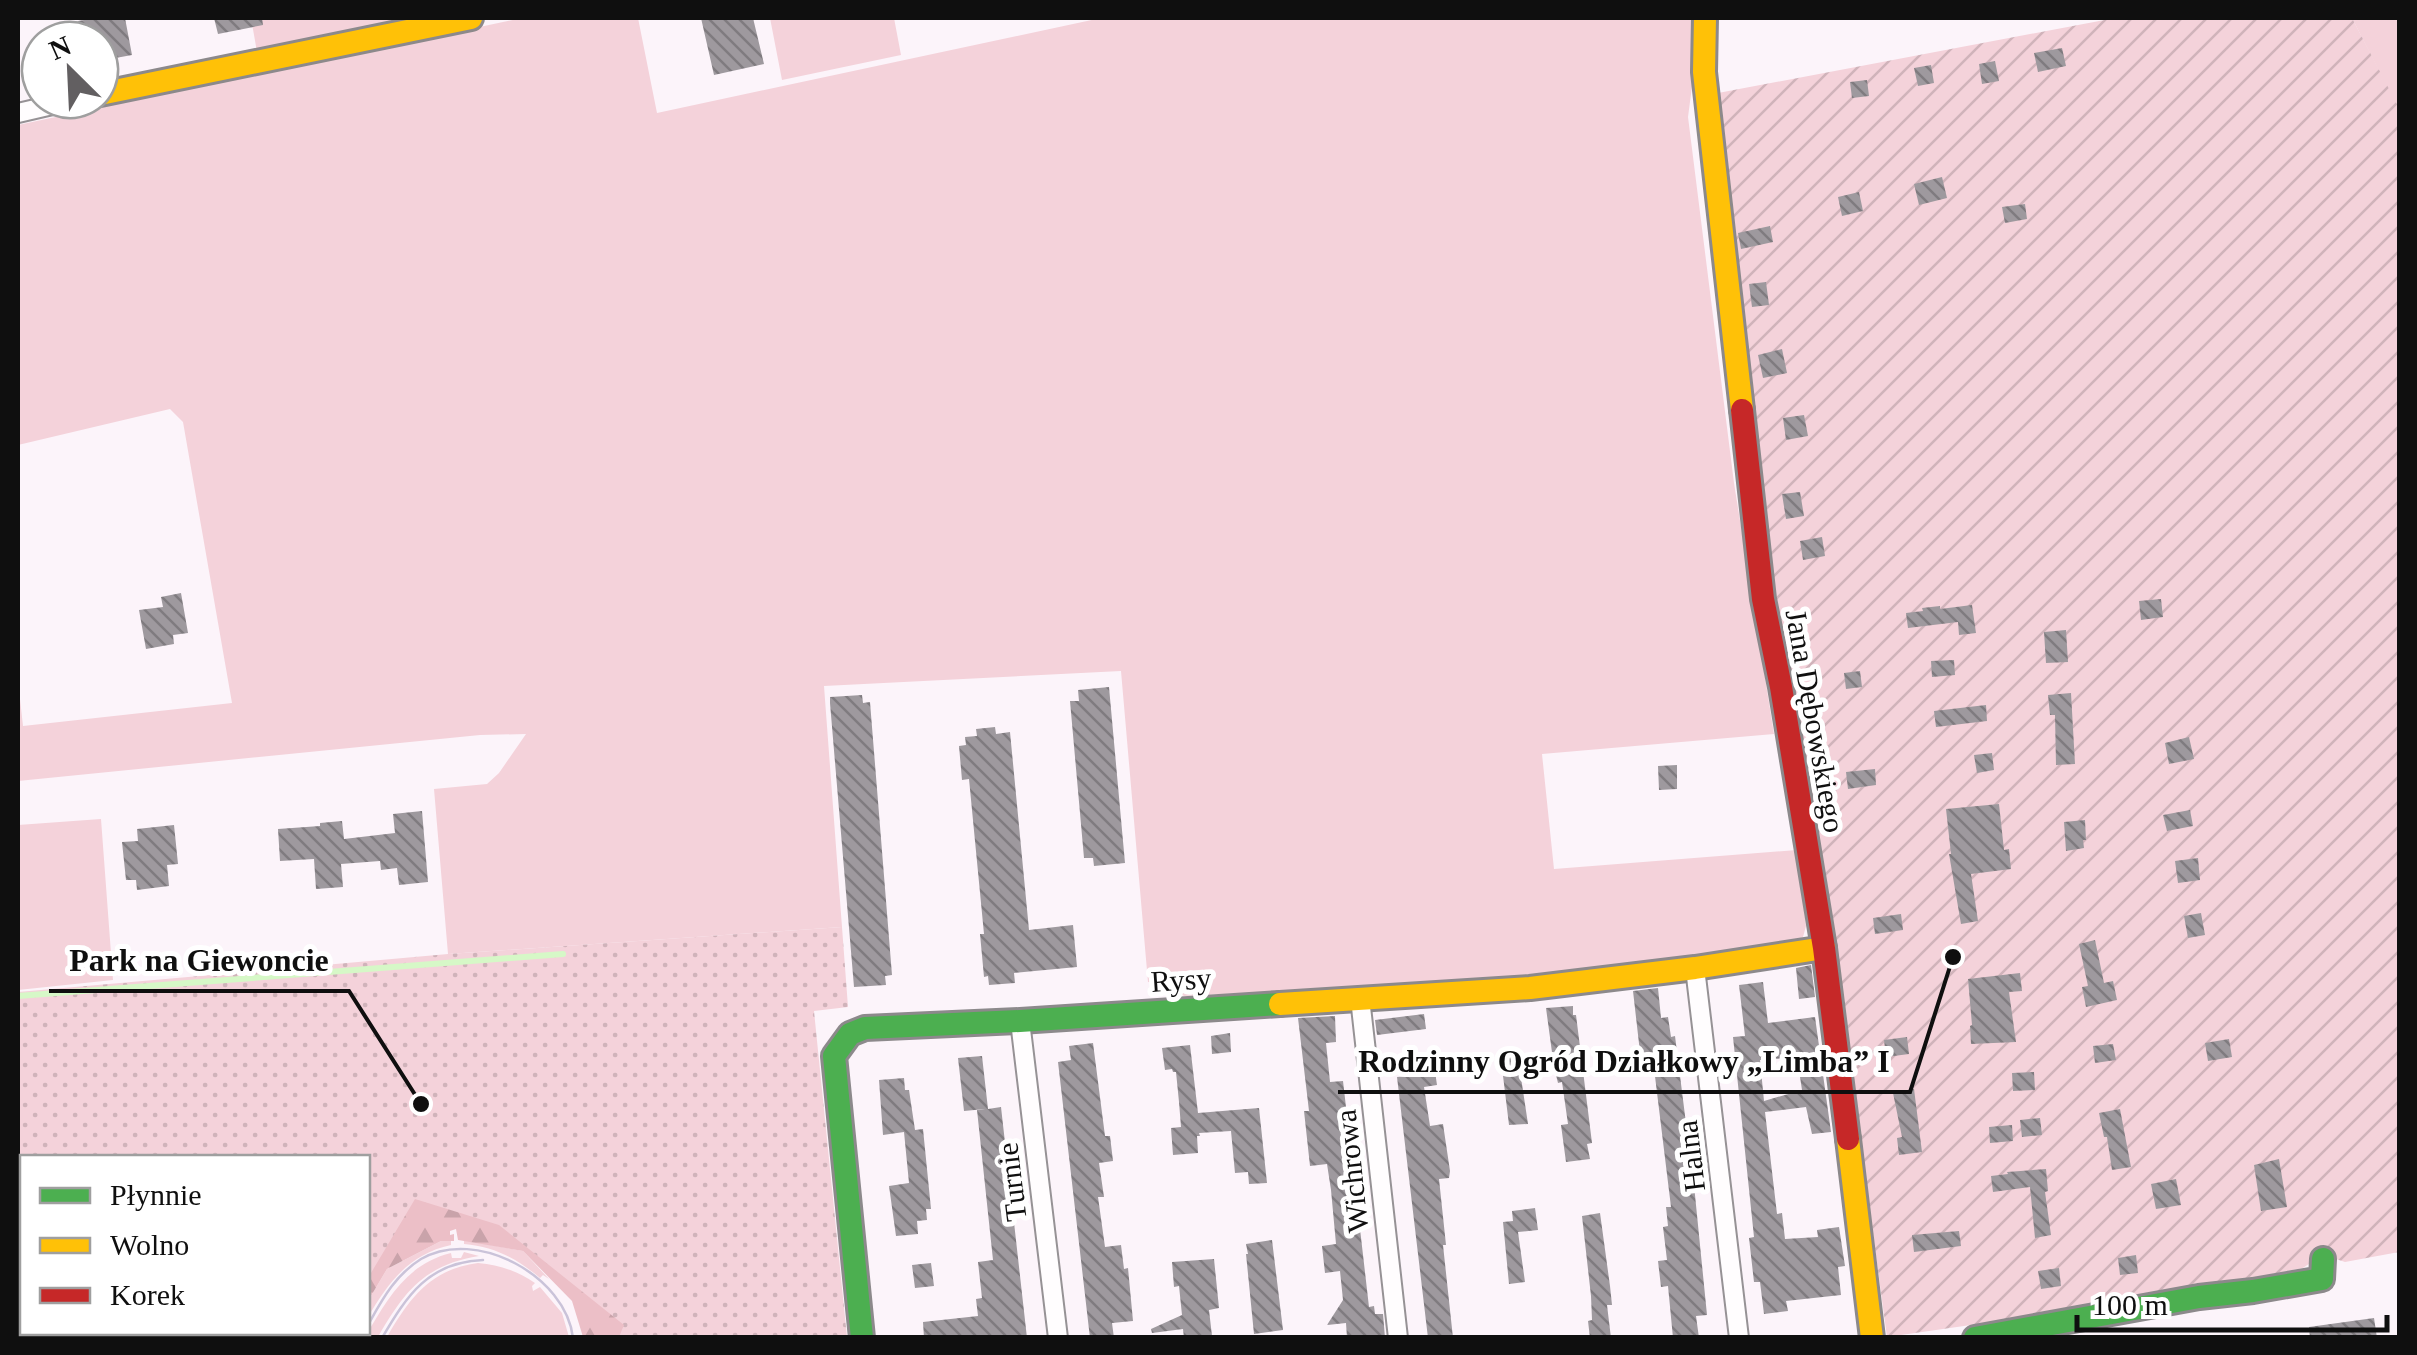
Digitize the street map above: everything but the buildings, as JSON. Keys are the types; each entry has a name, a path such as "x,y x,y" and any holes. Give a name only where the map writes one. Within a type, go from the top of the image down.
{"street":[{"path":"120,90 472,18"},
{"name":"Jana Dębowskiego","path":"1705,18 1708,114 1763,600 1824,948 1872,1338"},
{"name":"Rysy","path":"862,1338 834,1056 850,1034 865,1028 1530,988 1824,948"},
{"name":"Halna","path":"1695,968 1738,1338"},
{"name":"Wichrowa","path":"1360,998 1398,1338"},
{"name":"Turnie","path":"1020,1021 1058,1338"},
{"path":"1975,1338 2322,1279 2323,1259"}],"shaded area":[{"path":"251,18 420,18 257,52"},
{"path":"522,18 638,18 657,113 1101,18 1692,18 1694,71 1688,117 1734,483 1774,734 1542,754 1554,869 1797,850 1806,926 1803,937 1789,944 1536,979 1184,996 1169,984 1148,982 1121,671 824,686 842,927 448,954 434,789 487,784 526,734 480,735 18,781 18,681 23,726 232,703 183,422 170,409 18,445 18,125 42,120 120,120 120,103"},
{"path":"770,18 894,18 901,55 782,80"},
{"path":"2115,18 2352,18 2400,110 2399,1252 2345,1262 2333,1258 2313,1261 2303,1268 2118,1304 1887,1337 1834,945 1777,607 1718,93"},
{"path":"2352,18 2399,18 2399,110"},
{"path":"101,819 113,980 18,990 18,825"},
{"path":"842,927 848,1007 814,1011 847,1337 619,1337 624,1325 499,1225 415,1199 370,1275 370,1155 20,1155 20,1335 334,1335 18,1337 18,992 448,954"},
{"path":"464,1240 523,1251 549,1279 543,1275 540,1278 505,1255 464,1244"},
{"path":"441,1241 451,1241 451,1245 423,1255 401,1272 370,1314 370,1298 387,1269"},
{"path":"464,1252 479,1256 430,1274 407,1294 378,1337 365,1337 370,1335 390,1297 410,1275 435,1258 451,1253 452,1258 461,1258"},
{"path":"478,1263 522,1275 535,1283 533,1291 540,1287 562,1313 569,1337 387,1337 413,1298 434,1279"}],"green space":[{"path":"344,1143 847,1337 583,1337 572,1301 523,1251 458,1240 456,1229 450,1231 454,1241 441,1241 387,1269 370,1298 370,1155 313,1155"}],"waterway":[{"path":"18,996 563,954"}],"tram line":[{"path":"370,1322 390,1289 412,1265 443,1251 467,1249 515,1263 536,1277 567,1315 573,1338"},
{"path":"382,1338 411,1295 434,1274 464,1262 483,1260"}],"traffic: fast":[{"path":"862,1338 834,1056 850,1034 865,1028 1280,1004"},
{"path":"1975,1338 2322,1279 2323,1259"}],"traffic: slow":[{"path":"120,90 471,18"},
{"path":"1705,18 1704,72 1742,410"},
{"path":"1280,1004 1530,988 1824,948"},
{"path":"1848,1139 1872,1338"}],"traffic: jam":[{"path":"1742,410 1763,599 1824,948 1848,1139"}],"place":[{"name":"Rodzinny Ogród Działkowy „Limba” I","path":"1953,957"},
{"name":"Park na Giewoncie","path":"421,1104"}]}
